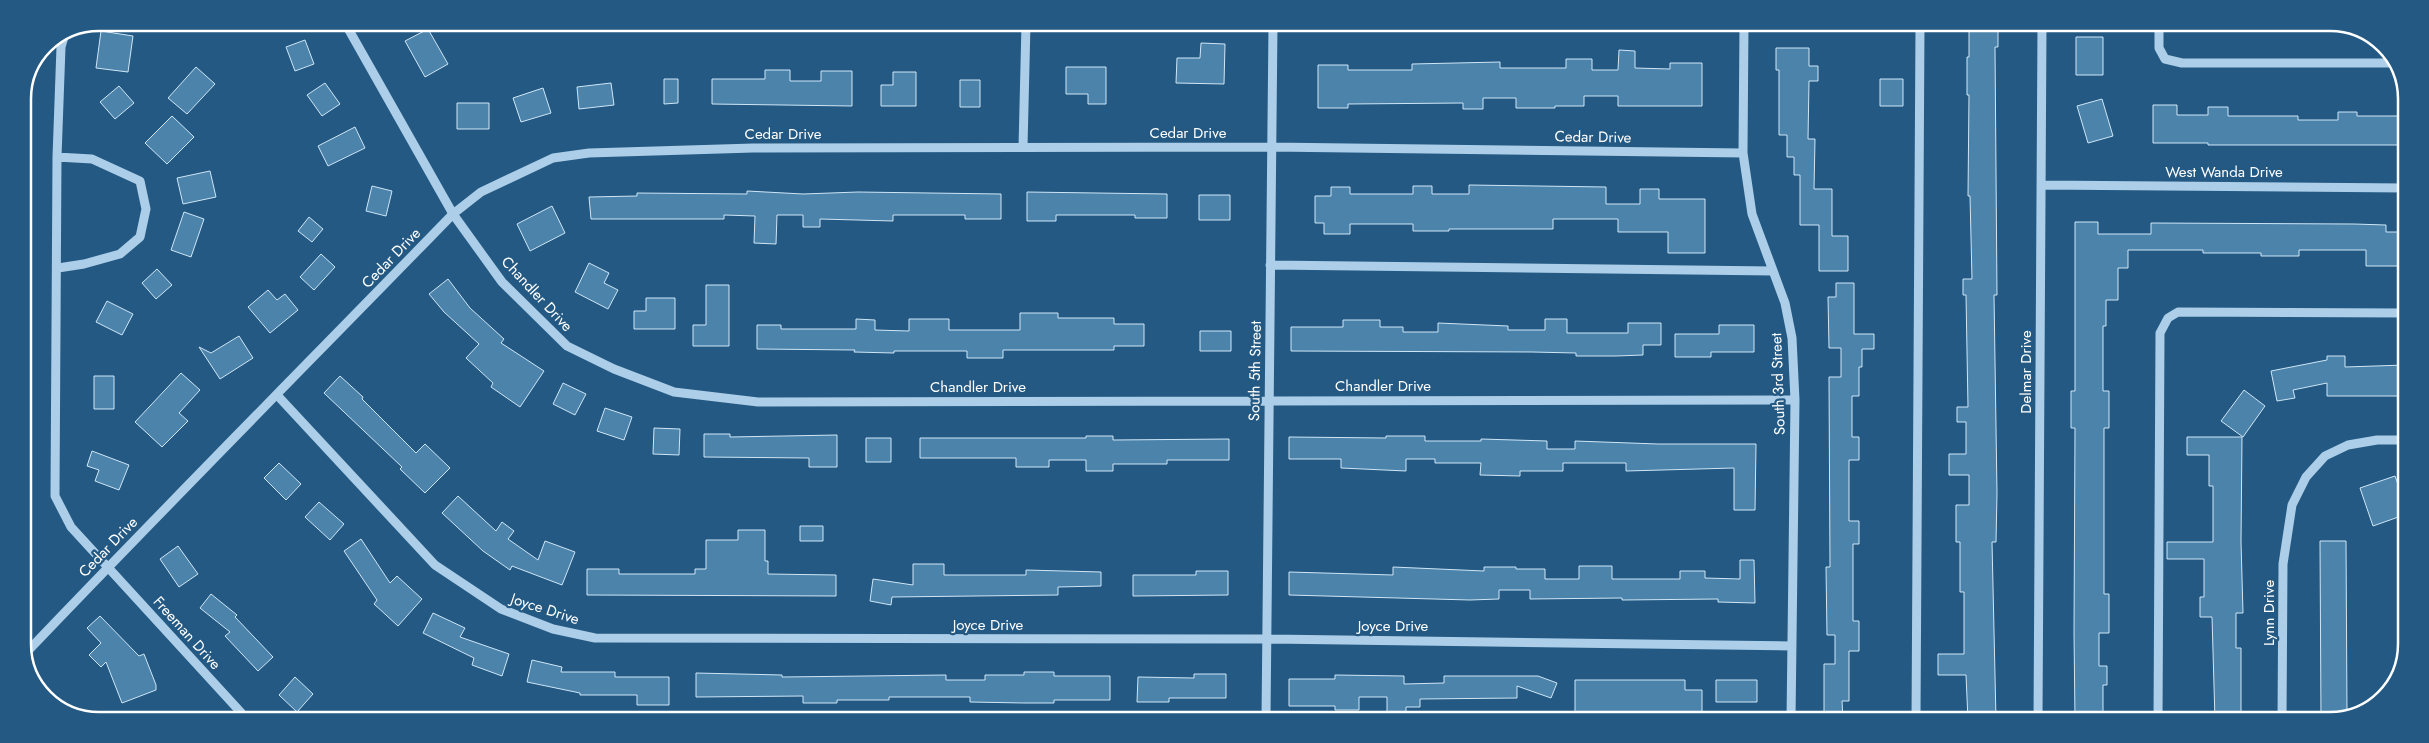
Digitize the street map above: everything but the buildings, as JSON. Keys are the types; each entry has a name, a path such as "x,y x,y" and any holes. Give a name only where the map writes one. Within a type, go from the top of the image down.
{"street":[{"name":"Chandler Drive","path":"350,31 453,214 502,282 567,346 614,369 674,392 758,402 1795,400"},
{"path":"1022,147 1026,31"},
{"name":"South 5th Street","path":"1266,712 1273,31"},
{"name":"South 3rd Street","path":"1744,31 1743,153 1752,214 1785,303 1792,338 1795,400 1791,712"},
{"path":"1916,712 1920,31"},
{"name":"Delmar Drive","path":"2038,712 2042,31"},
{"path":"2160,31 2159,48 2165,59 2182,63 2387,63"},
{"name":"Freeman Drive","path":"62,42 57,157 56,496 71,527 109,566 241,712"},
{"name":"Cedar Drive","path":"31,648 186,485 277,395 453,214 481,192 553,158 590,153 763,148 1271,147 1743,153"},
{"path":"57,157 92,159 140,181 146,209 140,238 120,254 84,264 58,268"},
{"name":"West Wanda Drive","path":"2041,185 2398,188"},
{"path":"1270,265 1773,271"},
{"path":"2158,712 2160,333 2168,318 2178,312 2212,311 2398,313"},
{"name":"Joyce Drive","path":"277,395 436,565 501,609 553,629 595,638 1267,639 1791,646"},
{"name":"Lynn Drive","path":"2282,712 2283,564 2292,505 2306,477 2325,456 2348,445 2377,440 2398,440"}]}
